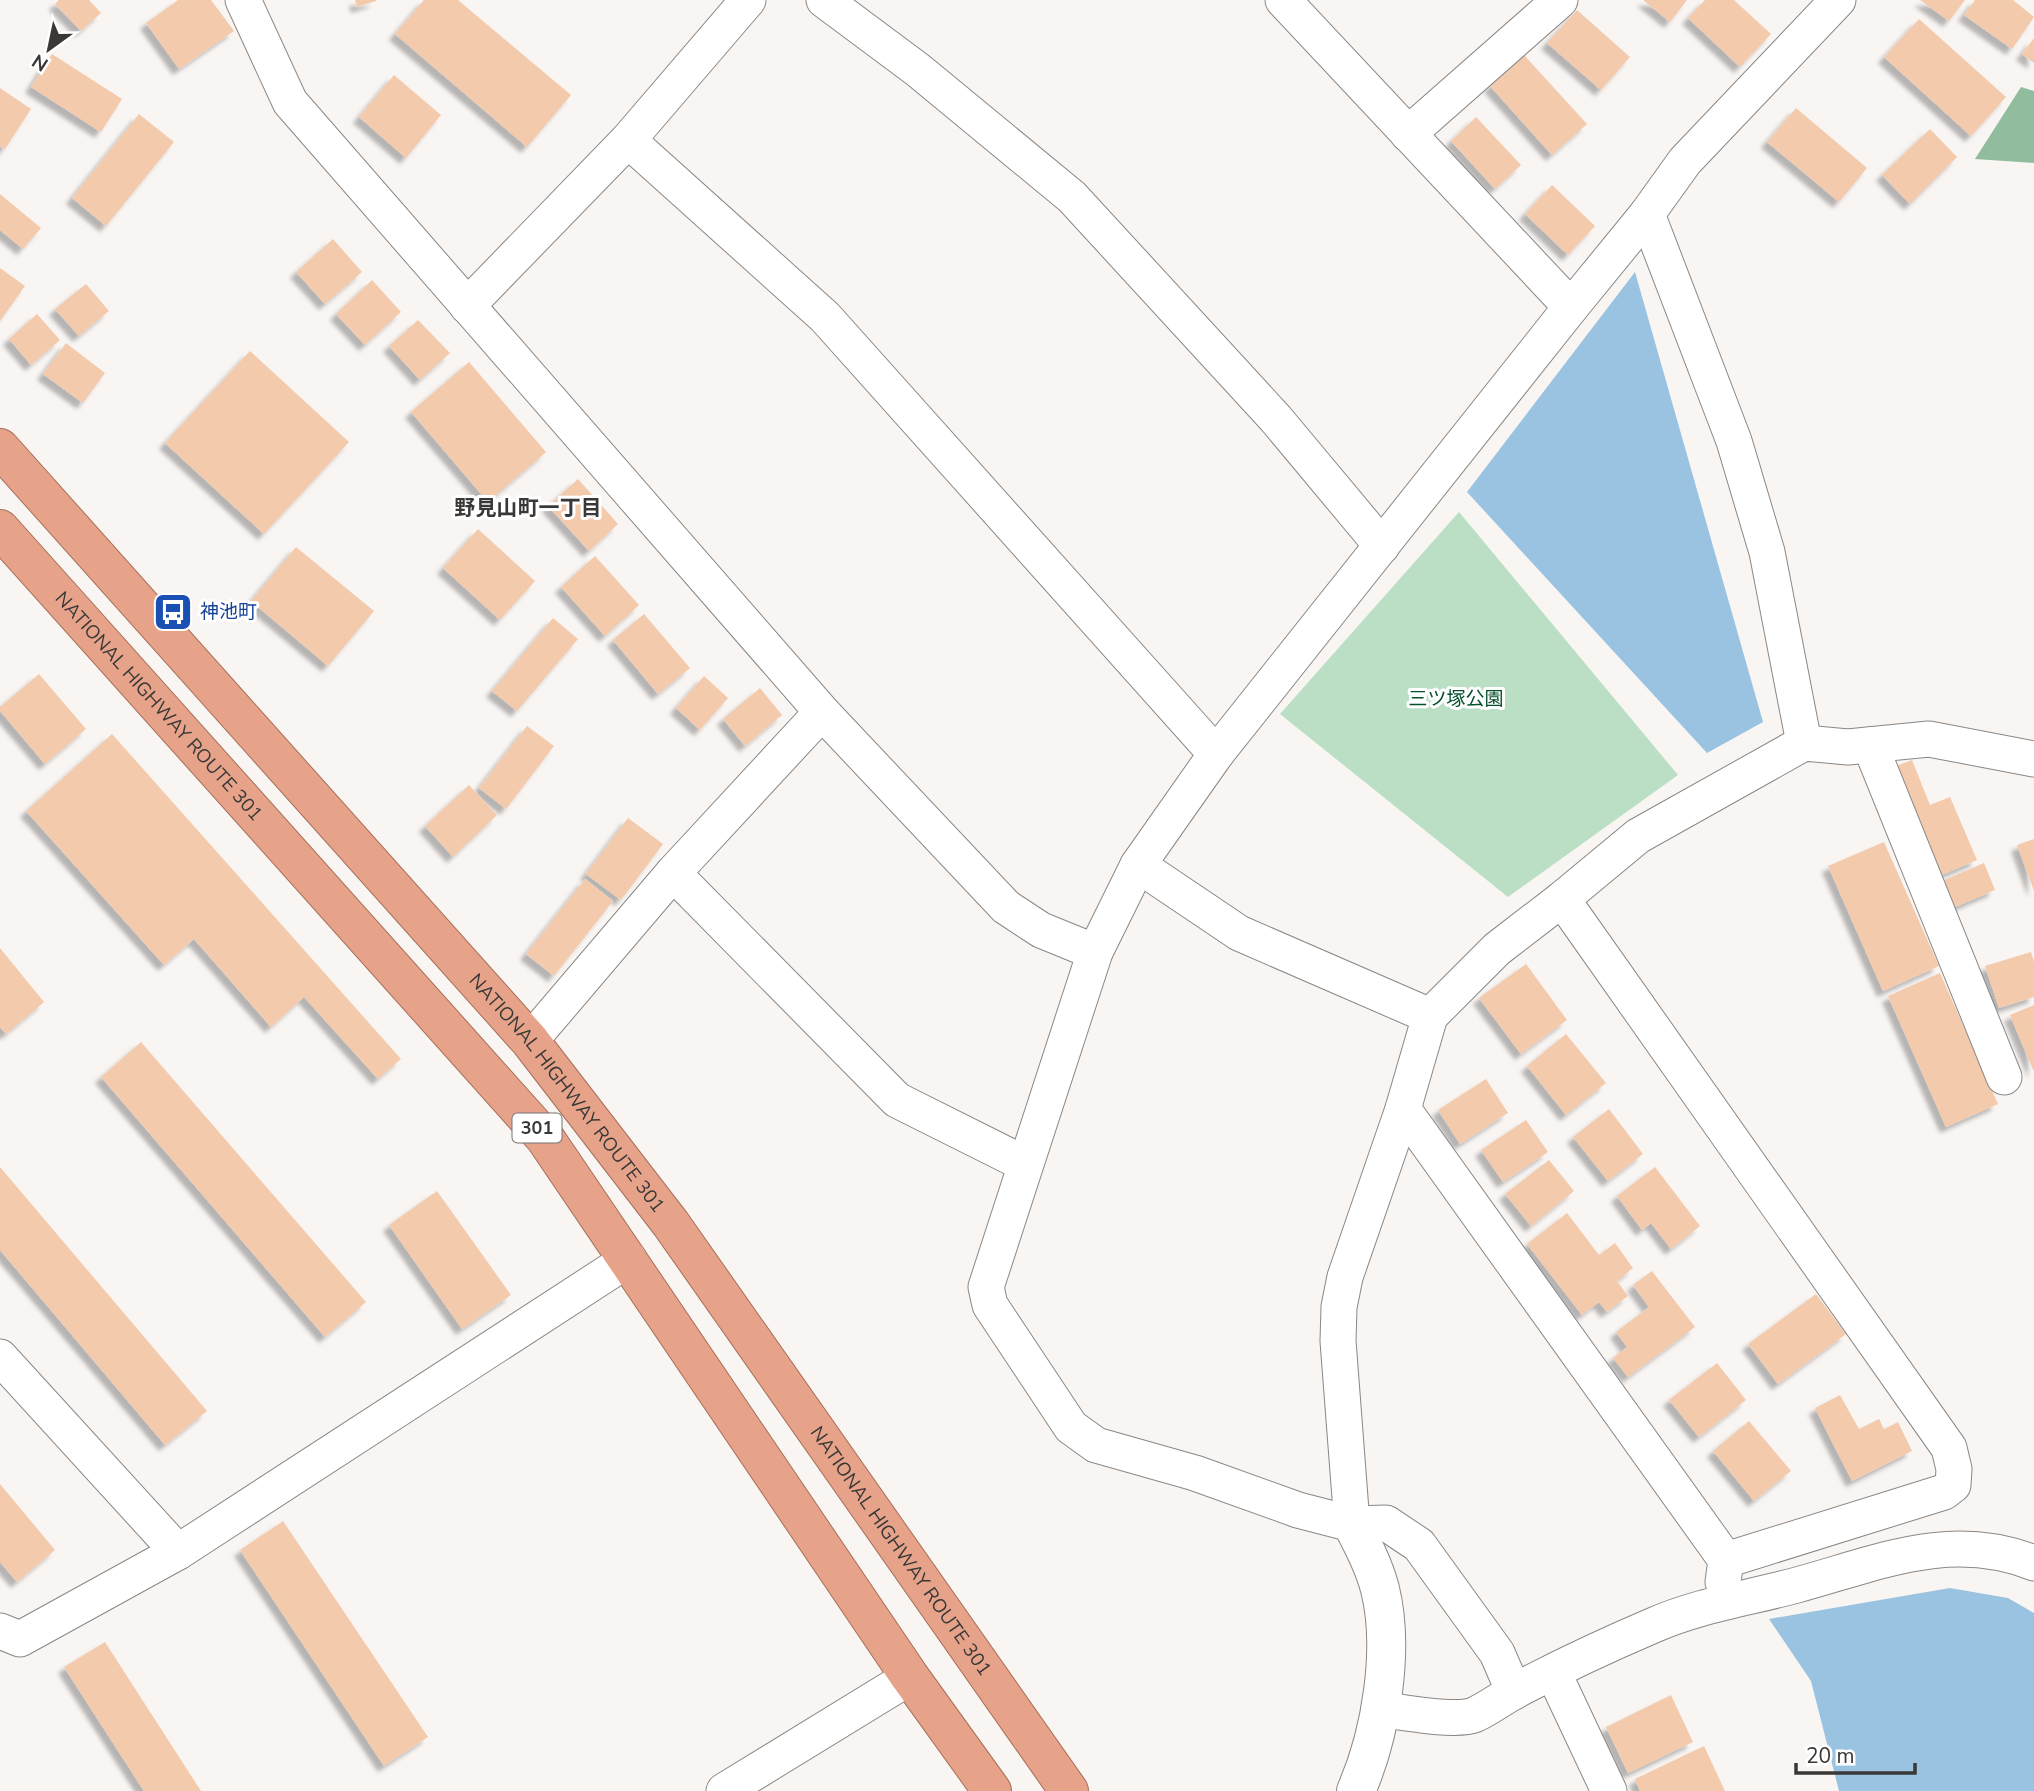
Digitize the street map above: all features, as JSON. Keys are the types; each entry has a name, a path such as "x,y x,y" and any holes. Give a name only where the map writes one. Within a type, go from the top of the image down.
{"highway":[{"name":"NATIONAL HIGHWAY ROUTE 301","path":"0,448 530,1041 671,1224 1069,1791"},
{"name":"NATIONAL HIGHWAY ROUTE 301","path":"0,529 545,1138 910,1677 992,1791"}],"street":[{"path":"243,0 290,102 821,712 1006,906 1041,930 1095,953"},
{"path":"467,306 628,140 748,0"},
{"path":"824,0 918,70 1072,197 1276,419 1382,546"},
{"path":"1283,0 1571,307"},
{"path":"1408,134 1560,0"},
{"path":"1514,1692 1497,1653 1419,1545 1386,1523 1352,1524 1298,1510 1195,1473 1096,1445 1071,1427 990,1304 986,1292 1095,953 1138,865 1216,754 1647,214 1685,161 1838,0"},
{"path":"628,140 825,317 1216,754"},
{"path":"1647,214 1734,441 1767,552 1804,744"},
{"path":"530,1041 673,873 821,712"},
{"path":"1356,1791 1366,1768 1380,1709 1386,1646 1381,1591 1373,1565 1352,1524 1338,1341 1339,1307 1345,1277 1403,1109 1430,1016 1497,948 1638,836 1804,744 1848,747 1930,739 2034,759"},
{"path":"1870,745 2004,1077"},
{"path":"1138,865 1239,933 1430,1016"},
{"path":"673,873 897,1100 1025,1164"},
{"path":"1562,899 1949,1448 1954,1469 1953,1485 1944,1492 1726,1560"},
{"path":"1403,1109 1726,1560 1720,1603"},
{"path":"0,1631 20,1639 178,1552 629,1259"},
{"path":"0,1357 178,1552"},
{"path":"1380,1709 1425,1716 1472,1716 1553,1672 1657,1624 1720,1603 1908,1553 1942,1549 1983,1549 2034,1563"},
{"path":"1553,1672 1609,1791"},
{"path":"724,1791 910,1677"}],"green space":[{"path":"2021,87 2034,91 2034,163 1975,159"},
{"name":"三ツ塚公園","path":"1459,512 1678,775 1508,897 1280,714"}],"water":[{"path":"1635,272 1763,722 1707,753 1467,492"},
{"path":"1950,1588 2008,1598 2034,1613 2034,1791 1839,1791 1811,1681 1769,1619"}],"building":[{"path":"59,0 89,0 101,13 81,31 55,4"},
{"path":"178,0 211,0 234,31 179,69 146,23"},
{"path":"355,0 376,0 376,1 357,7"},
{"path":"424,0 458,0 571,95 527,147 395,34"},
{"path":"1643,0 1687,0 1670,22"},
{"path":"1705,0 1734,0 1771,34 1740,67 1688,18"},
{"path":"1920,0 1965,0 1949,21"},
{"path":"1975,0 2013,0 2034,17 2012,49 1964,15"},
{"path":"1577,10 1630,57 1601,90 1547,43"},
{"path":"1919,19 2006,97 1971,136 1884,57"},
{"path":"2034,38 2034,63 2022,54"},
{"path":"52,54 122,99 101,132 31,87"},
{"path":"1524,55 1587,124 1552,155 1490,86"},
{"path":"394,75 441,115 406,158 359,117"},
{"path":"0,88 31,109 5,149 0,146"},
{"path":"1796,108 1867,168 1839,202 1767,142"},
{"path":"139,114 174,142 106,226 72,198"},
{"path":"1476,117 1521,165 1495,189 1451,141"},
{"path":"1930,129 1957,157 1910,204 1882,175"},
{"path":"1552,185 1595,226 1568,255 1525,214"},
{"path":"0,194 41,228 23,249 0,230"},
{"path":"333,239 362,272 325,304 296,272"},
{"path":"0,268 25,286 0,321"},
{"path":"372,280 401,312 365,345 336,314"},
{"path":"86,284 109,311 79,336 55,309"},
{"path":"37,314 60,340 31,365 9,339"},
{"path":"418,320 450,353 420,380 389,346"},
{"path":"66,343 105,373 83,403 43,374"},
{"path":"250,351 349,442 264,534 165,443"},
{"path":"469,362 546,452 488,502 411,412"},
{"path":"578,479 618,524 589,551 548,506"},
{"path":"478,529 535,581 500,620 443,568"},
{"path":"296,547 374,611 328,666 251,601"},
{"path":"595,556 639,605 605,636 561,587"},
{"path":"644,614 690,668 658,694 613,640"},
{"path":"553,618 578,639 517,711 492,691"},
{"path":"39,674 86,729 45,764 0,711 0,707"},
{"path":"704,676 728,698 700,730 676,708"},
{"path":"760,688 782,715 745,746 723,719"},
{"path":"527,726 554,746 506,809 479,788"},
{"path":"112,734 401,1059 378,1079 304,997 271,1027 194,939 164,965 26,811"},
{"path":"1912,760 1930,805 1950,797 1977,860 1932,879 1886,770"},
{"path":"469,785 497,815 453,857 425,826"},
{"path":"628,818 663,844 621,900 586,874"},
{"path":"2034,839 2034,891 2017,845"},
{"path":"1884,842 1939,966 1883,991 1828,866"},
{"path":"1984,863 1995,890 1941,913 1930,886"},
{"path":"585,879 613,901 554,976 526,954"},
{"path":"0,948 44,1002 6,1034 0,1027"},
{"path":"2031,952 2034,962 2034,997 1999,1008 1985,966"},
{"path":"1526,964 1567,1020 1521,1054 1479,998"},
{"path":"1940,973 1998,1104 1946,1127 1888,996"},
{"path":"2034,1005 2034,1072 2010,1015"},
{"path":"1566,1034 1606,1083 1566,1115 1527,1066"},
{"path":"141,1042 366,1302 325,1337 101,1077"},
{"path":"1486,1079 1508,1113 1460,1144 1438,1110"},
{"path":"1609,1109 1643,1154 1608,1181 1573,1137"},
{"path":"1526,1120 1548,1152 1503,1182 1481,1150"},
{"path":"1549,1160 1574,1191 1531,1226 1505,1194"},
{"path":"0,1167 207,1411 165,1445 0,1250"},
{"path":"1655,1167 1700,1226 1671,1249 1651,1223 1642,1230 1617,1196"},
{"path":"437,1191 511,1295 462,1329 389,1225"},
{"path":"1567,1213 1599,1255 1615,1243 1633,1268 1617,1281 1628,1296 1607,1312 1599,1302 1582,1315 1527,1244"},
{"path":"1652,1271 1695,1327 1628,1377 1613,1358 1627,1347 1616,1332 1649,1307 1633,1285"},
{"path":"1816,1294 1846,1334 1778,1384 1748,1344"},
{"path":"1717,1363 1746,1400 1699,1437 1669,1400"},
{"path":"1840,1395 1859,1429 1879,1419 1884,1429 1898,1422 1912,1451 1852,1481 1815,1408"},
{"path":"1749,1421 1791,1471 1754,1501 1713,1451"},
{"path":"0,1484 55,1550 17,1582 0,1562"},
{"path":"283,1521 428,1737 384,1766 240,1550"},
{"path":"105,1642 201,1791 144,1791 64,1667"},
{"path":"1671,1695 1693,1742 1628,1773 1606,1727"},
{"path":"1704,1746 1725,1791 1640,1791 1635,1779"}],"place":[{"name":"神池町","path":"173,612"}],"district":[{"name":"野見山町一丁目","path":"528,508"}]}
